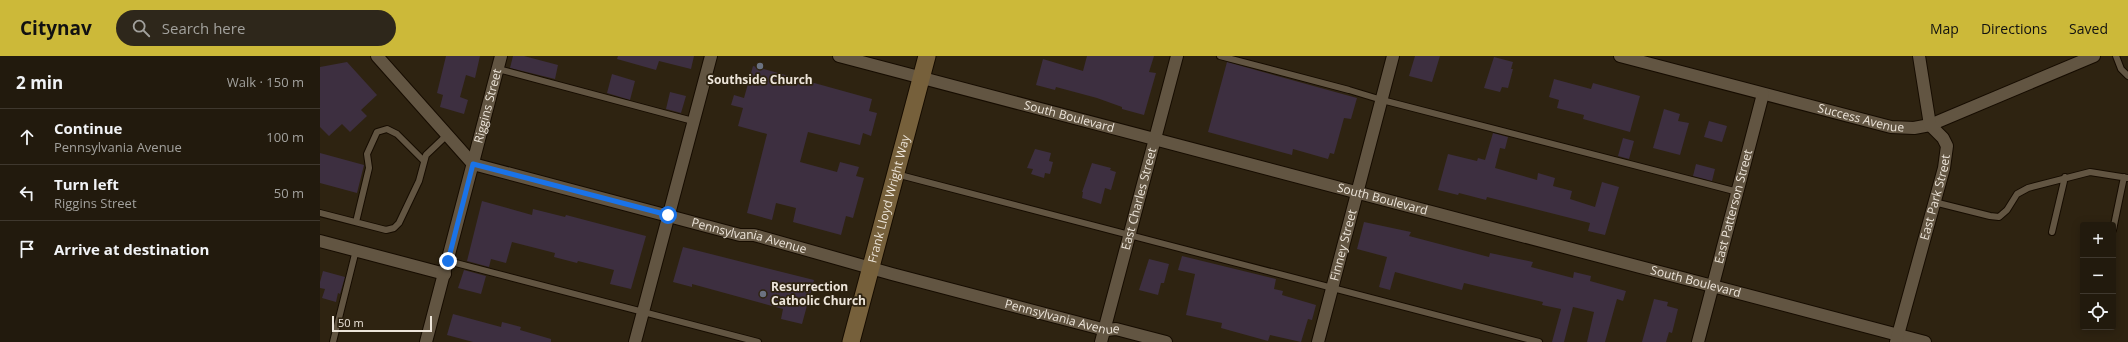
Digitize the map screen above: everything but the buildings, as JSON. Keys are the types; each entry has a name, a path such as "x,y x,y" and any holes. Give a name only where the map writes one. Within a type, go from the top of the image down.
{"street":[{"path":"376,56 473,164"},
{"name":"Riggins Street","path":"426,342 501,56"},
{"path":"635,342 711,56"},
{"name":"South Boulevard","path":"840,56 1713,286 1897,338 1925,342"},
{"name":"Frank Lloyd Wright Way","path":"851,342 927,56"},
{"name":"East Charles Street","path":"1102,342 1177,56"},
{"name":"Finney Street","path":"1318,342 1393,56"},
{"name":"Success Avenue","path":"1620,56 1890,127 1914,128 1930,125 2094,56"},
{"path":"1919,56 1930,125"},
{"name":"East Patterson Street","path":"1698,342 1763,94"},
{"name":"East Park Street","path":"1897,338 1944,168 1947,146 1943,138 1930,125"},
{"name":"Pennsylvania Avenue","path":"473,164 740,235 754,235 1106,330 1116,329 1166,342"},
{"path":"320,241 444,274"}],"lane":[{"path":"1220,56 1382,100 1738,192"},
{"path":"2116,56 2122,69 2128,76"},
{"path":"498,69 693,121"},
{"path":"356,222 369,168 367,154 377,132 387,128 397,134 424,160"},
{"path":"320,213 386,230 394,228 400,223 418,181 426,155 447,135"},
{"path":"1934,202 1990,216 2000,217 2007,210 2017,194 2028,188 2037,187 2065,177 2090,172 2126,177 2115,222"},
{"path":"896,174 1539,342"},
{"path":"2052,232 2065,177"},
{"path":"333,342 356,250"},
{"path":"448,261 758,342"}],"place":[{"name":"Southside Church","path":"760,66"},
{"name":"Resurrection Catholic Church","path":"763,294"}],"route":[{"path":"448,261 473,164 668,215"}]}
